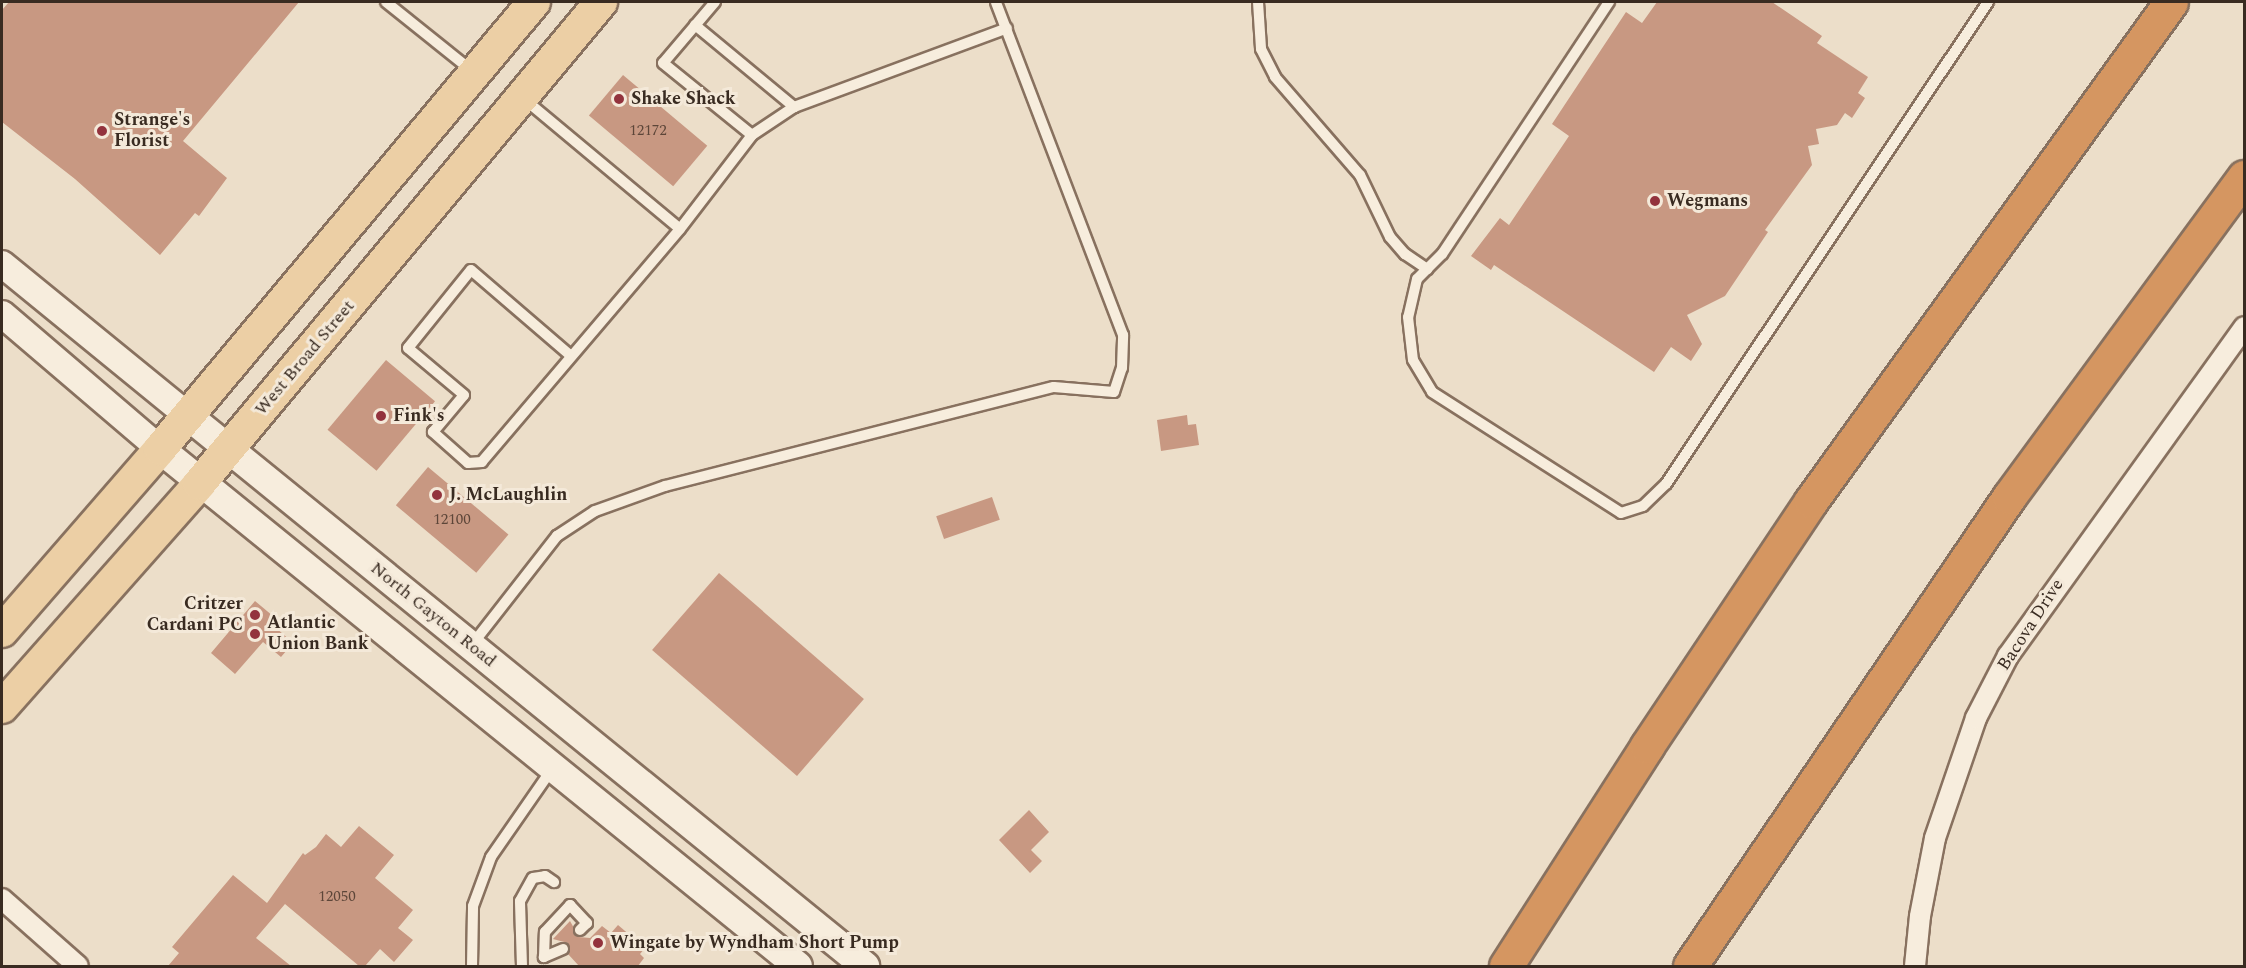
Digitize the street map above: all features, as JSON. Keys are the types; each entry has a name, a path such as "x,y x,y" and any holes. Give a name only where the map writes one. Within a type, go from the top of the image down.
{"highway":[{"path":"1506,966 1647,746 1818,492 2171,2"},
{"path":"1690,966 1951,580 2244,177"}],"main road":[{"path":"2,631 159,449 534,2"},
{"name":"West Broad Street","path":"2,707 199,484 601,2"},
{"name":"North Gayton Road","path":"187,415 227,450 865,966"},
{"path":"159,449 199,484 798,966"}],"street":[{"name":"North Gayton Road","path":"2,264 187,415"},
{"path":"2,314 159,449"},
{"name":"Bacova Drive","path":"1915,966 1920,916 1935,838 1976,717 2002,667 2071,564 2244,327"},
{"path":"2,899 78,966"}],"lane":[{"path":"386,2 475,73"},
{"path":"715,2 663,63 752,135"},
{"path":"471,646 557,536 595,511 666,486 1054,387 1114,392 1122,368 1123,335 1008,28 996,2"},
{"path":"1258,2 1261,49 1275,77 1354,166 1390,237 1405,254 1427,269"},
{"path":"1609,2 1442,254 1427,269 1413,290 1409,337 1420,377 1432,392 1621,513 1643,506 1674,473 1988,2"},
{"path":"695,25 794,107"},
{"path":"571,356 471,270 408,348 464,395 433,432 468,463 482,462 680,229 752,135 794,107 1008,28"},
{"path":"523,98 680,229"},
{"path":"472,966 473,906 491,857 552,769"},
{"path":"522,966 520,901 533,878 545,876 554,882"},
{"path":"544,957 545,932 570,905 587,923 580,930"},
{"path":"536,966 544,957 563,949"}],"building":[{"name":"Strange's Florist","path":"9,2 299,2 183,141 227,178 199,216 195,213 160,255 75,179 2,122 2,10"},
{"name":"Wegmans","path":"1657,2 1772,2 1822,36 1817,43 1868,77 1858,93 1865,98 1852,118 1845,113 1837,125 1816,129 1819,144 1808,146 1812,165 1765,230 1768,232 1725,296 1687,315 1702,344 1691,361 1671,347 1654,372 1494,265 1491,270 1471,256 1500,218 1509,225 1569,136 1552,124 1626,12 1642,23"},
{"path":"623,75 707,146 673,186 589,116"},
{"name":"Fink's","path":"386,360 435,401 377,471 328,430"},
{"path":"1187,415 1188,425 1196,424 1199,445 1161,451 1157,420"},
{"path":"428,467 508,534 476,573 396,505"},
{"path":"992,497 1000,520 944,539 936,516"},
{"path":"719,573 864,699 797,776 652,650"},
{"name":"Atlantic Union Bank","path":"255,601 279,621 274,626 293,643 281,657 263,642 235,674 211,653"},
{"path":"1029,810 1049,832 1031,850 1042,861 1030,873 999,840"},
{"path":"359,826 394,855 375,878 413,910 398,928 413,940 394,962 380,949 365,966 359,966 285,904 256,938 291,966 168,966 179,953 172,947 233,875 267,903 303,853 305,855 316,847 326,834 341,847"},
{"name":"Wingate by Wyndham Short Pump","path":"570,921 579,937 590,938 602,926 611,933 618,925 645,948 640,954 644,958 638,966 579,966 568,954 568,943 553,939"}],"place":[{"name":"Shake Shack","path":"619,99"},
{"name":"Strange's Florist","path":"102,131"},
{"name":"Wegmans","path":"1655,201"},
{"name":"Fink's","path":"381,416"},
{"name":"J. McLaughlin","path":"437,495"},
{"name":"Critzer Cardani PC","path":"255,615"},
{"name":"Atlantic Union Bank","path":"255,634"},
{"name":"Wingate by Wyndham Short Pump","path":"598,943"}]}
